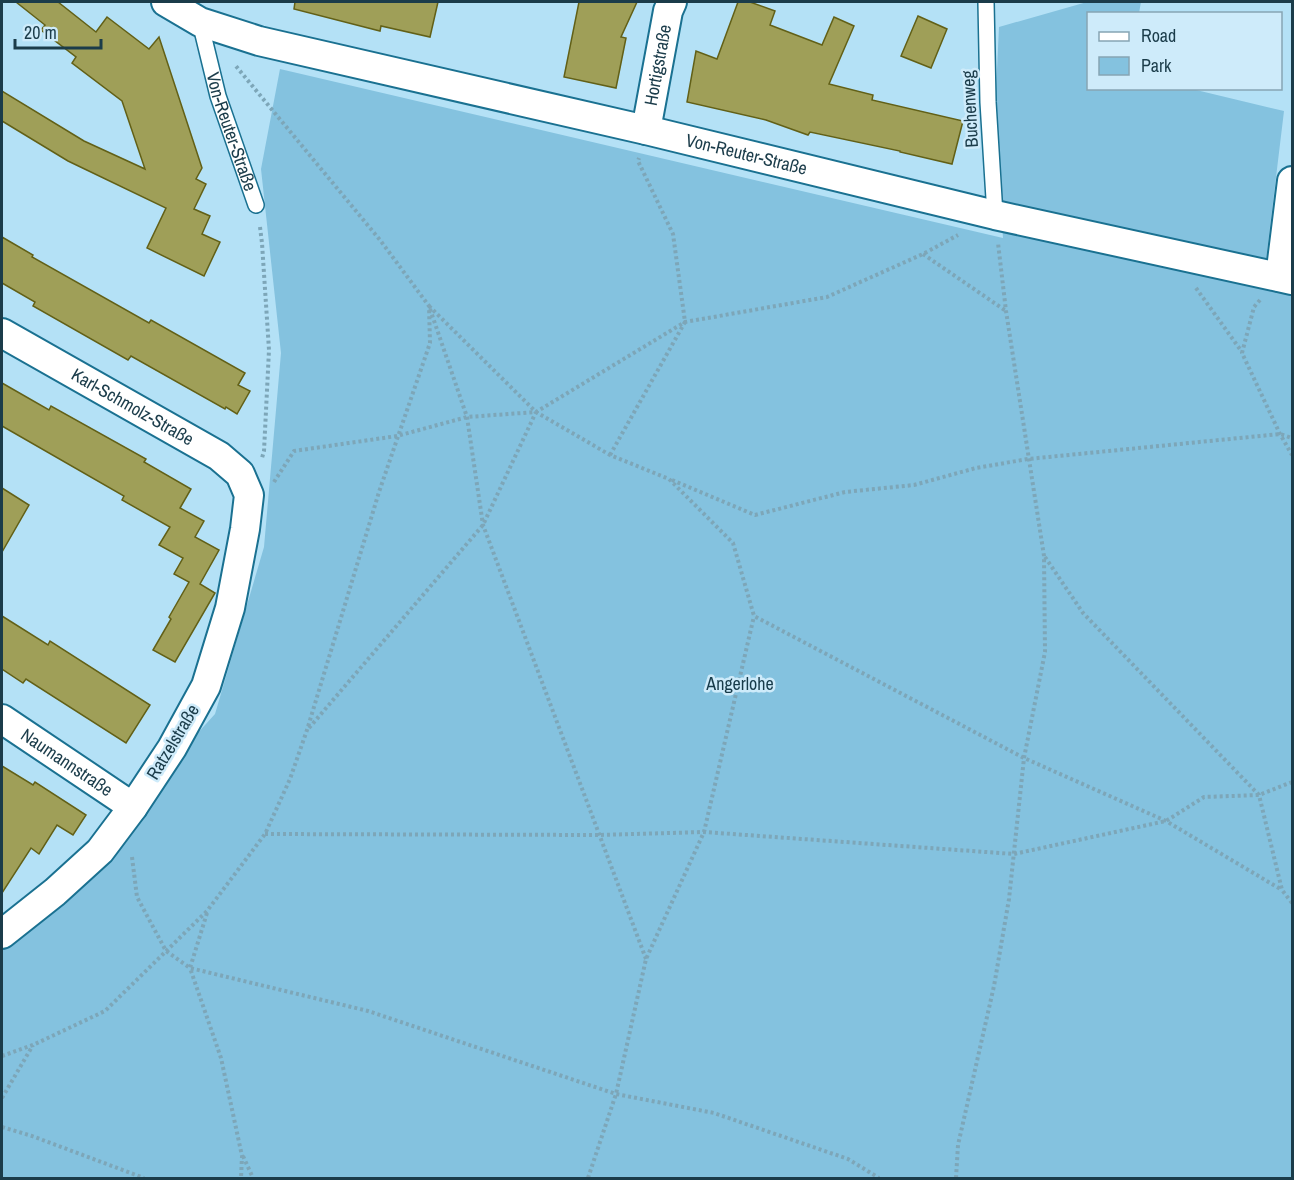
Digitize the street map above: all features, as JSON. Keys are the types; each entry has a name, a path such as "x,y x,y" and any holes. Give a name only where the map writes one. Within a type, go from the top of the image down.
{"street":[{"name":"Von-Reuter-Straße","path":"166,2 203,12 259,41 646,130 995,214 1286,279"},
{"name":"Hortigstraße","path":"646,130 668,11 672,2"},
{"path":"1286,279 1293,181"},
{"name":"Karl-Schmolz-Straße","path":"2,333 219,456 259,493"},
{"name":"Ratzelstraße","path":"2,934 55,892 100,851 133,807 172,748 206,686 230,608 245,529 259,493"},
{"name":"Naumannstraße","path":"2,719 133,807"}],"lane":[{"name":"Buchenweg","path":"986,2 988,102 995,214"},
{"name":"Von-Reuter-Straße","path":"203,12 218,96 256,205"}],"path":[{"path":"230,59 380,240 429,306 536,412 610,455 755,515 845,492 914,485 976,468 1028,459 1280,434 1293,438"},
{"path":"610,455 686,322 673,234 638,161 646,130"},
{"path":"256,205 262,243 269,350 264,451 259,493"},
{"path":"259,493 294,452 397,436 467,417 536,412 686,322 826,297 923,254 995,214 1006,311 1044,556 1045,652 1024,759 1009,898 994,986 958,1145 956,1179"},
{"path":"1171,253 1242,353 1280,434 1293,455"},
{"path":"923,254 1006,311"},
{"path":"1242,353 1254,307 1286,279"},
{"path":"429,306 467,417 483,525 646,959"},
{"path":"2,1056 33,1045 105,1011 207,911 265,834 290,779 307,730 397,436 430,343 429,306"},
{"path":"307,730 483,525 536,412"},
{"path":"588,1179 616,1094 646,959 704,832 754,616 733,543 669,479"},
{"path":"1044,556 1083,612 1259,795 1282,890"},
{"path":"754,616 1024,759 1166,821 1282,890 1293,903"},
{"path":"265,834 599,835 704,832 1014,854 1166,821 1204,796 1259,795 1293,782"},
{"path":"116,831 132,853 137,897 166,951 190,968 368,1011 616,1094 714,1113 848,1159 879,1179"},
{"path":"207,911 190,968 221,1058 242,1156 253,1179"},
{"path":"2,1098 33,1045"},
{"path":"2,1127 32,1136 144,1179"},
{"path":"240,1179 242,1156"}],"green space":[{"name":"Angerlohe","path":"1087,2 1141,2 1139,12 1087,12 1087,90 1196,90 1284,111 1266,260 1292,271 1292,1178 2,1178 2,949 215,714 264,547 281,353 261,169 280,69 1003,238 995,112 999,27"}],"building":[{"path":"16,2 58,2 96,32 107,17 149,49 159,37 202,168 196,179 206,184 194,209 210,216 202,234 220,242 204,276 147,248 166,208 68,161 2,121 2,91 84,141 145,169 122,101 72,63 76,57 41,30 45,25"},
{"path":"295,2 438,2 430,37 381,26 380,31 294,9"},
{"path":"579,2 637,2 621,37 626,38 616,88 564,77"},
{"path":"738,2 750,2 775,11 770,25 822,45 834,17 854,26 829,84 873,95 872,100 963,121 952,164 810,132 808,135 766,120 687,102 696,51 717,59"},
{"path":"918,16 947,29 931,68 901,56"},
{"path":"2,237 33,255 32,257 149,323 151,320 245,373 238,385 250,391 237,414 131,356 128,360 33,306 35,302 2,283"},
{"path":"2,383 49,410 51,406 146,459 144,462 191,489 180,508 204,521 195,537 219,550 200,584 215,593 175,662 153,650 189,582 174,574 183,558 159,545 170,527 122,500 124,496 2,426"},
{"path":"2,488 29,505 2,552"},
{"path":"2,616 48,645 50,641 150,705 126,743 26,679 23,683 2,669"},
{"path":"2,766 33,785 35,782 86,815 73,835 57,825 39,854 31,848 2,893"}]}
